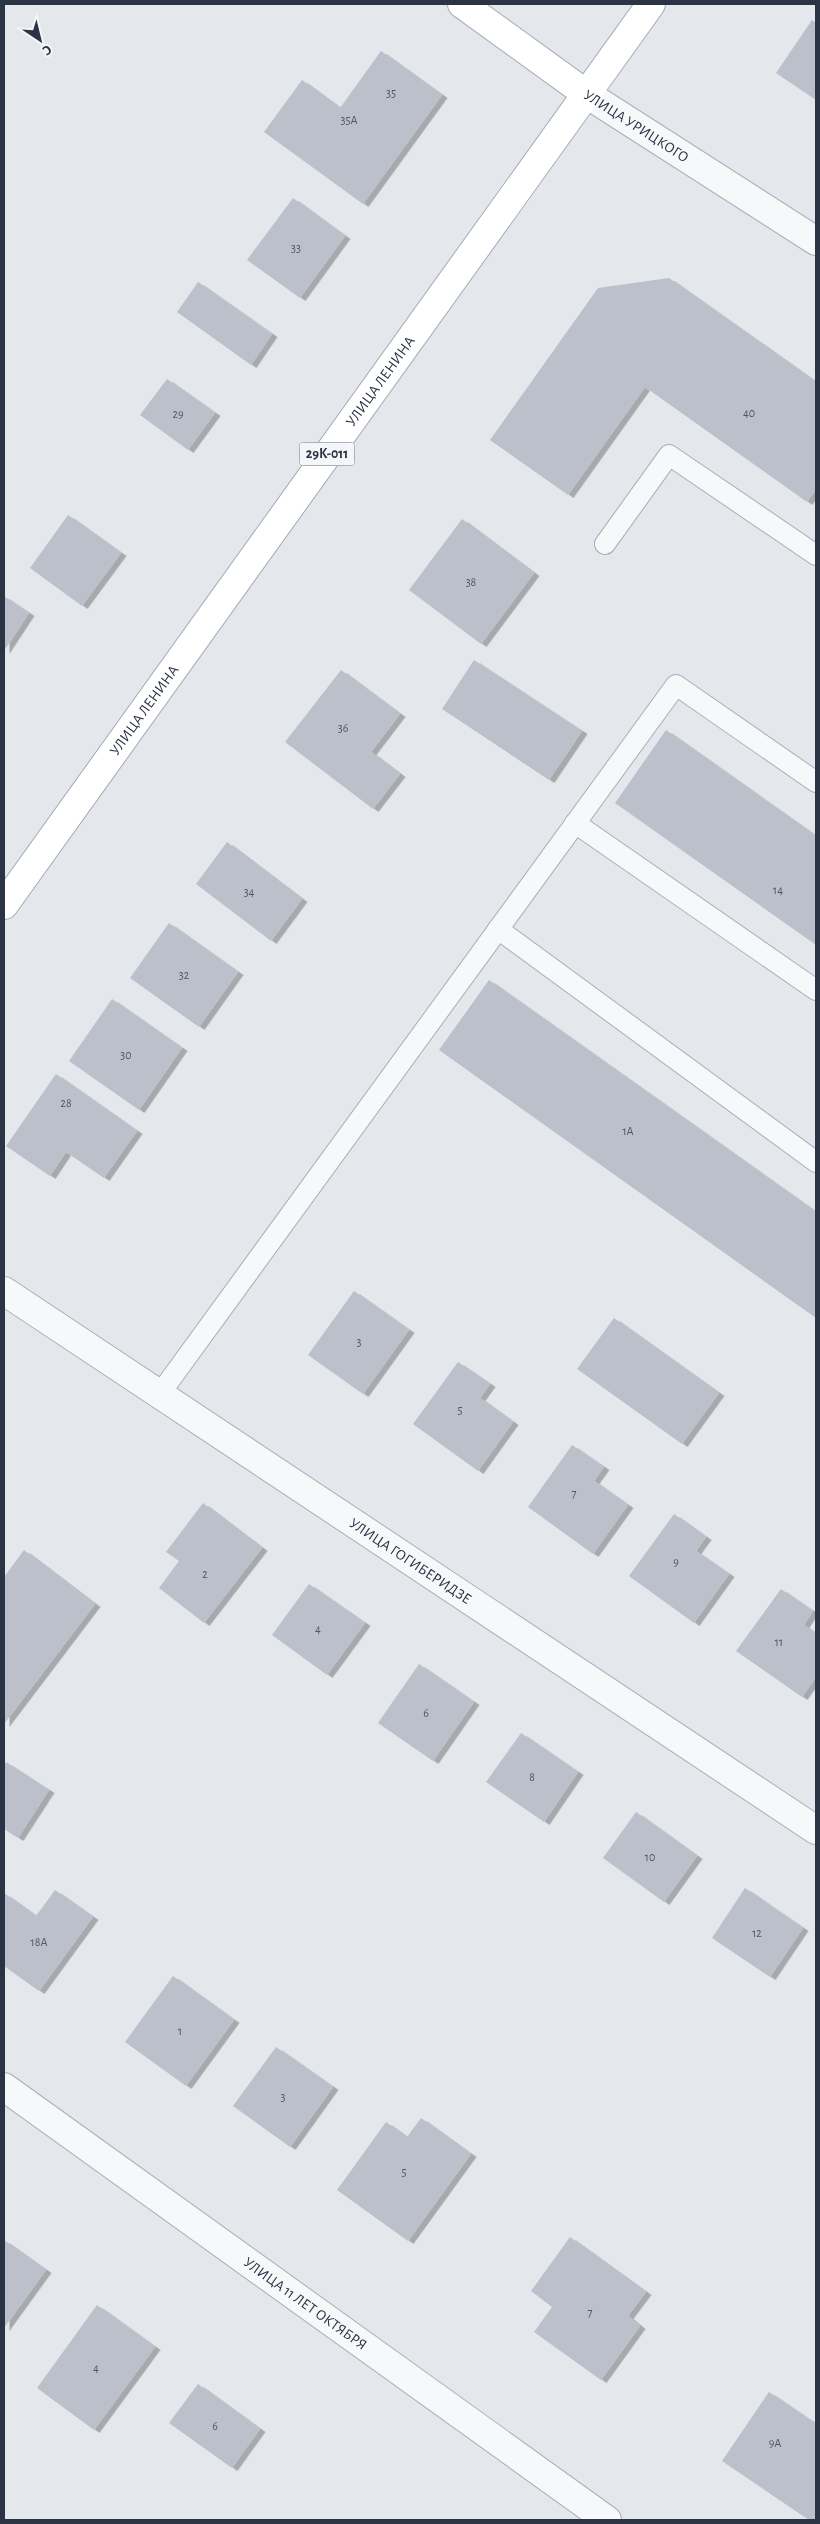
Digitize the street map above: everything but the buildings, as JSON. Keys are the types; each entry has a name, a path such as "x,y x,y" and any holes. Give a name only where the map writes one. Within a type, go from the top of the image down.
{"main road":[{"name":"УЛИЦА УРИЦКОГО","path":"462,4 586,93"},
{"name":"УЛИЦА ЛЕНИНА","path":"4,905 651,4"}],"street":[{"name":"УЛИЦА УРИЦКОГО","path":"586,93 816,241"},
{"name":"УЛИЦА ГОГИБЕРИДЗЕ","path":"4,1291 816,1830"},
{"name":"УЛИЦА 11 ЛЕТ ОКТЯБРЯ","path":"4,2087 608,2520"}],"lane":[{"path":"606,544 669,454 816,555"},
{"path":"159,1395 676,685 816,782"},
{"path":"575,823 816,990"},
{"path":"498,929 816,1162"}]}
